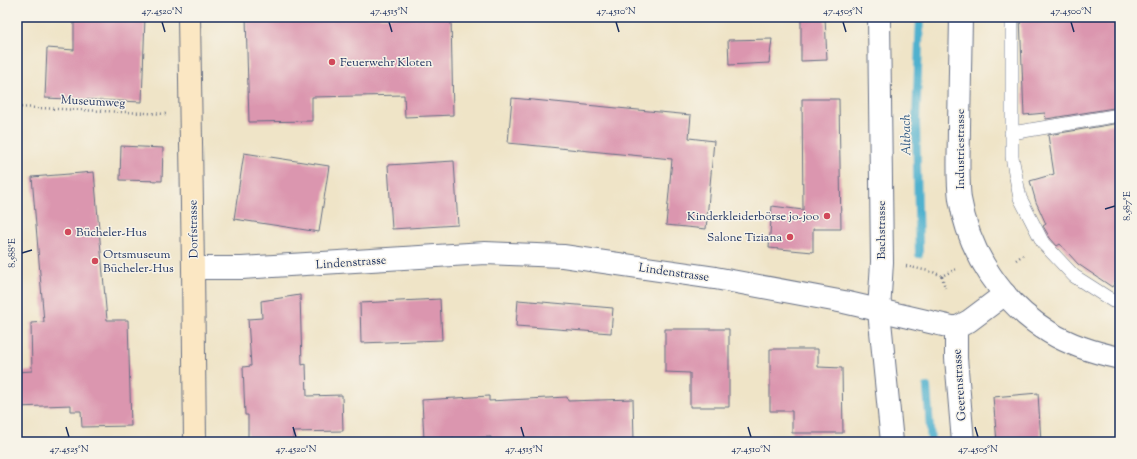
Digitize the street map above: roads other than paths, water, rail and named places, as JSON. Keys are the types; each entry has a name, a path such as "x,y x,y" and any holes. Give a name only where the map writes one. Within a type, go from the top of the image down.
{"main road":[{"name":"Dorfstrasse","path":"189,17 195,442"}],"street":[{"name":"Bachstrasse","path":"879,17 882,262 880,311 892,442"},
{"name":"Industriestrasse","path":"961,17 958,178 960,199 966,224 979,257 990,275 1006,294"},
{"name":"Lindenstrasse","path":"193,268 250,268 485,253 563,256 715,278 844,302 956,328"},
{"path":"956,328 969,321 1006,294 1024,313 1049,332 1084,348 1120,358"},
{"name":"Geerenstrasse","path":"956,328 956,358 963,442"}],"lane":[{"path":"1012,17 1012,157 1020,198 1043,243 1074,276 1113,301 1120,302"},
{"path":"1011,133 1120,114"}],"waterway":[{"name":"Altbach","path":"919,254 916,122 920,17"},
{"name":"Altbach","path":"927,387 931,442"}],"place":[{"name":"Feuerwehr Kloten","path":"332,62"},
{"name":"Kinderkleiderbörse jo-joo","path":"827,216"},
{"name":"Bücheler-Hus","path":"68,232"},
{"name":"Salone Tiziana","path":"790,237"},
{"name":"Ortsmuseum Bücheler-Hus","path":"95,261"}]}
